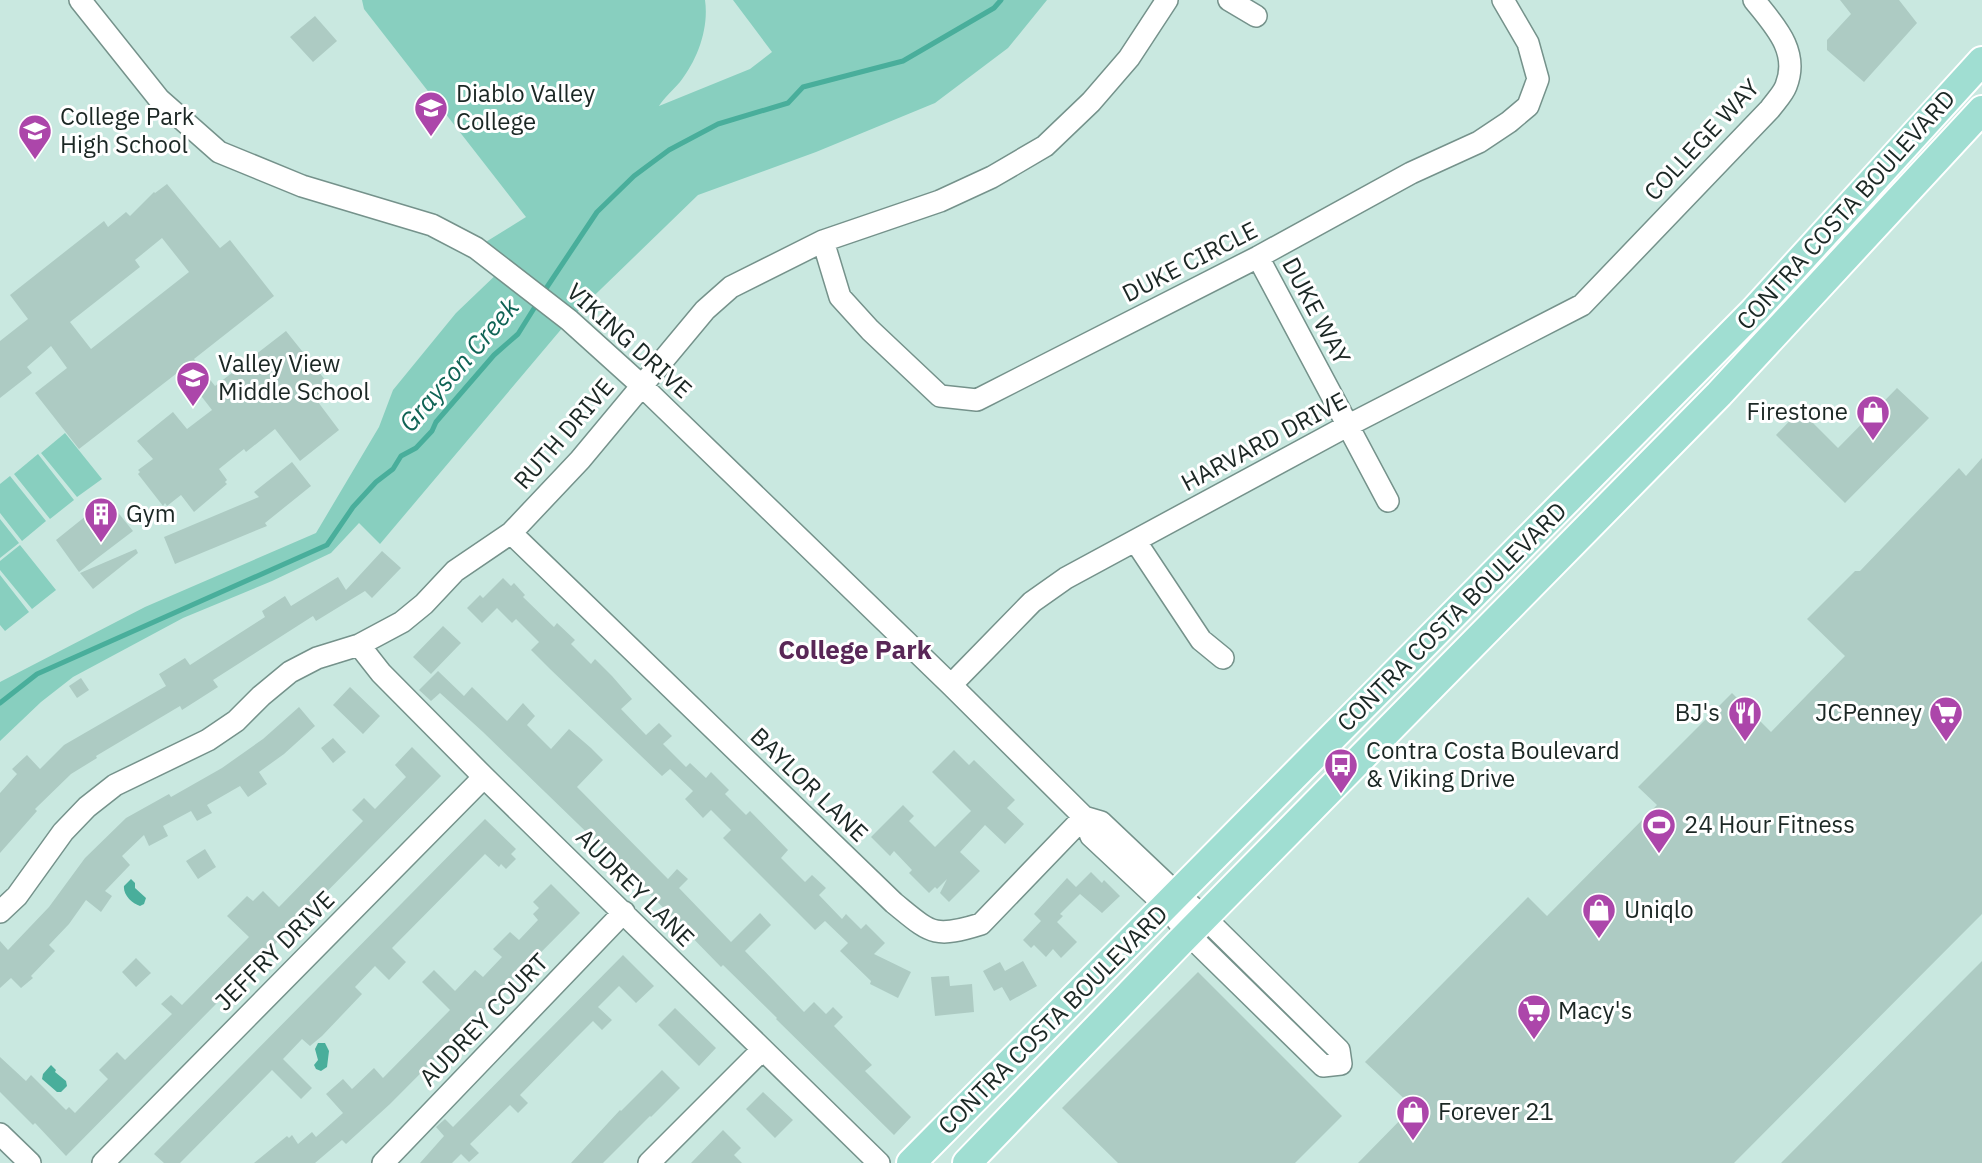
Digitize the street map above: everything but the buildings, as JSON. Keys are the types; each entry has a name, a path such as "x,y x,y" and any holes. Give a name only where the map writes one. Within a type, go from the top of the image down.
{"main road":[{"name":"CONTRA COSTA BOULEVARD","path":"911,1163 1755,311 1982,61"},
{"name":"CONTRA COSTA BOULEVARD","path":"967,1163 1196,925 1710,402 1982,110"}],"street":[{"name":"VIKING DRIVE","path":"80,0 159,99 184,124 219,152 302,186 432,225 477,248 569,320 641,385 1084,817 1101,822 1196,925"},
{"name":"RUTH DRIVE","path":"0,912 17,896 63,832 87,807 115,785 208,740 236,721 290,672 317,658 359,645 402,622 455,572 511,533 580,460 705,310 731,287 823,241 940,201 992,177 1045,146 1091,102 1129,58 1167,0"},
{"path":"1229,0 1256,16"},
{"name":"DUKE CIRCLE","path":"823,241 840,297 870,330 940,396 977,400 1258,257 1411,173 1479,142 1528,106 1538,79 1528,43 1503,0"},
{"name":"COLLEGE WAY","path":"1617,268 1770,109 1786,87 1790,70 1782,34 1754,0"},
{"name":"DUKE WAY","path":"1258,257 1388,501"},
{"name":"HARVARD DRIVE","path":"951,685 1032,602 1066,578 1348,426 1582,305 1617,268"},
{"name":"BAYLOR LANE","path":"511,533 894,903 926,929 960,931 981,924 1084,817"},
{"path":"1136,542 1200,640 1223,658"},
{"name":"AUDREY LANE","path":"359,645 381,673 484,777 879,1163"},
{"name":"JEFFRY DRIVE","path":"103,1163 484,777"},
{"name":"AUDREY COURT","path":"383,1163 624,912"},
{"path":"1196,925 1339,1050 1341,1064 1323,1066 1196,925"},
{"path":"649,1163 762,1050"},
{"path":"0,1134 30,1163"}],"shaded area":[{"path":"362,0 705,0 704,32 697,53 680,82 659,106 750,69 772,52 733,0 1047,0 1008,48 935,103 816,152 698,195 569,320 380,544 359,523 331,553 183,618 73,677 41,702 0,741 0,682 145,607 316,533 379,427 393,390 456,313 502,269 476,248 526,217 364,9"},
{"path":"65,433 102,479 77,497 41,453"},
{"path":"38,454 74,500 50,519 14,474"},
{"path":"10,476 46,521 22,541 0,513 0,484"},
{"path":"0,519 19,543 0,558"},
{"path":"20,545 56,590 32,609 0,570 0,561"},
{"path":"0,575 29,612 5,631 0,625"},
{"path":"131,879 135,888 146,898 140,906 131,901 125,892 124,886"},
{"path":"318,1043 325,1043 329,1051 327,1067 321,1071 314,1065 318,1060 315,1049"},
{"path":"51,1065 66,1081 67,1086 61,1092 57,1092 42,1079"}],"waterway":[{"name":"Grayson Creek","path":"543,293 597,212 634,176 669,150 718,124 788,103 803,87 903,61 994,8 1001,0"},
{"name":"Grayson Creek","path":"0,703 37,674 327,545 353,507 376,482 393,469 401,456 416,448 494,355 518,334 538,302"}],"place":[{"name":"Diablo Valley College","path":"431,138"},
{"name":"College Park High School","path":"35,161"},
{"name":"Valley View Middle School","path":"193,408"},
{"name":"Firestone","path":"1873,442"},
{"name":"Gym","path":"101,544"},
{"name":"BJ's","path":"1745,743"},
{"name":"JCPenney","path":"1946,743"},
{"name":"Contra Costa Boulevard & Viking Drive","path":"1341,795"},
{"name":"24 Hour Fitness","path":"1659,855"},
{"name":"Uniqlo","path":"1599,940"},
{"name":"Macy's","path":"1534,1041"},
{"name":"Forever 21","path":"1413,1142"}],"district":[{"name":"College Park","path":"855,650"}]}
